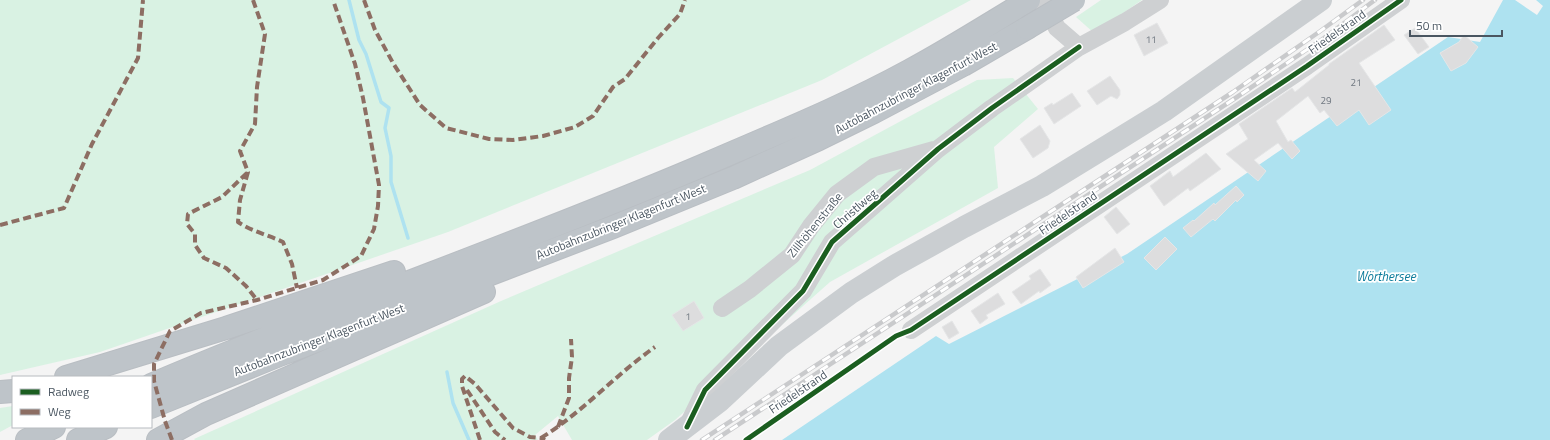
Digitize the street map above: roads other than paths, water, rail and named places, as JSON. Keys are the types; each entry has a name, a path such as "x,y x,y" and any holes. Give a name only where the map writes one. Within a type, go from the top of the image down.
{"highway":[{"name":"Autobahnzubringer Klagenfurt West","path":"152,406 613,227 733,178 820,139 874,112 956,69 1074,0"},
{"name":"Autobahnzubringer Klagenfurt West","path":"152,384 234,349 649,189 791,128 908,72 1023,4"},
{"path":"158,440 206,414 309,367 516,277 557,248"},
{"path":"69,376 226,328 431,260 489,251"},
{"path":"0,392 12,391"},
{"path":"27,440 52,428"},
{"path":"78,440 104,428"}],"main road":[{"path":"669,440 687,428 720,401 779,346 851,293 894,266 958,230 1042,186 1164,111 1321,0"}],"street":[{"path":"1042,0 1057,28 1080,47"},
{"name":"Christlweg","path":"687,428 706,390 803,291 832,242 938,149 992,108 1080,47 1125,22 1160,0"},
{"name":"Friedelstrand","path":"911,330 1307,66 1401,0"},
{"name":"Zillhöhenstraße","path":"722,308 750,289 792,255 811,226 837,194 874,167 938,149"}],"water":[{"name":"Wörthersee","path":"1503,0 1515,0 1537,15 1543,6 1536,0 1550,0 1550,440 782,440 936,336 949,344 1127,254 1448,37 1480,42"}],"waterway":[{"path":"349,0 359,40 366,54 381,102 389,108 385,128 391,156 391,182 408,238"},
{"path":"447,372 453,403 469,440"}],"railway":[{"path":"702,440 1233,92 1363,0"},
{"path":"715,440 1237,97 1324,38 1375,0"}]}
